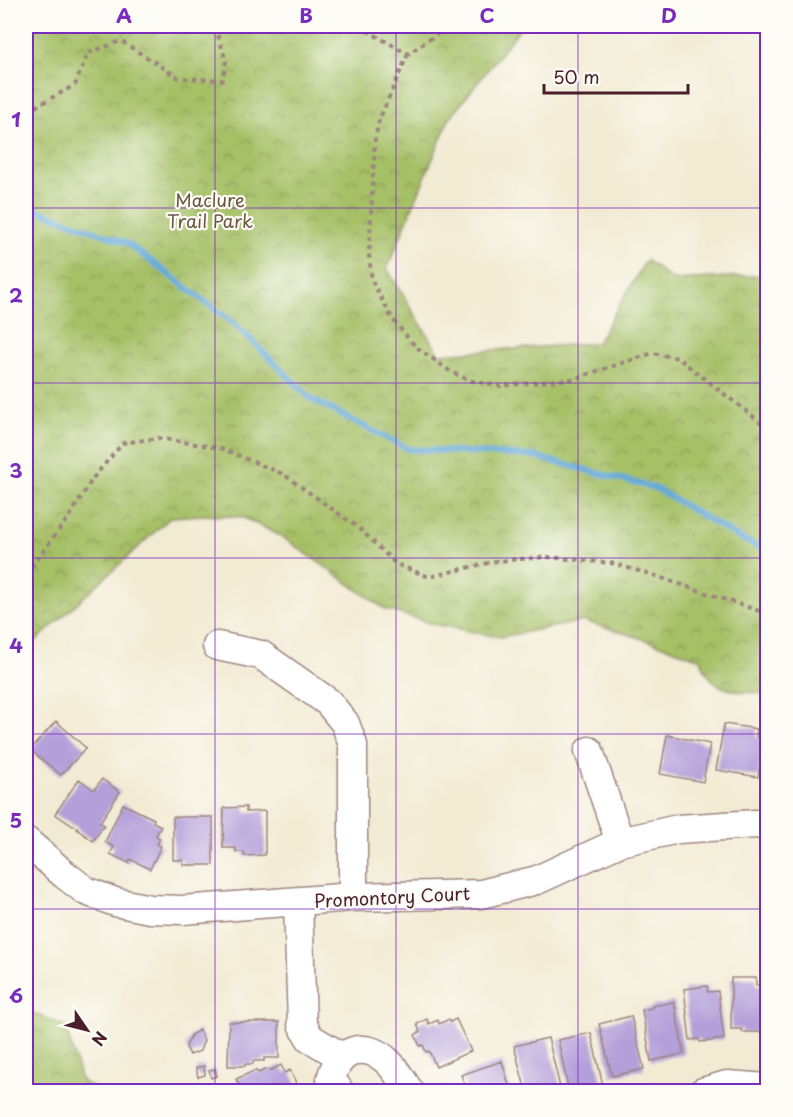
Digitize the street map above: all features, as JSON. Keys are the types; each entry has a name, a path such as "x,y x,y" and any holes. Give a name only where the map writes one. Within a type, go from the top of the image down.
{"street":[{"path":"218,646 261,656 328,702 345,723 353,745 353,897"},
{"path":"589,751 620,842"},
{"name":"Promontory Court","path":"26,841 86,891 115,902 150,909 182,910 298,903 353,897 481,894 537,880 620,842 678,829 762,825"},
{"path":"298,903 302,1024 310,1038 342,1057"},
{"path":"340,1092 331,1079 334,1067 342,1057 353,1051 379,1054 389,1062 410,1092"},
{"path":"703,1092 727,1085 768,1088"}],"path":[{"path":"26,107 35,106 75,85 88,53 121,41 179,78 223,80 226,61 215,26"},
{"path":"359,26 408,54"},
{"path":"449,26 408,54 379,120 375,138 369,256 372,280 393,320 415,346 451,372 472,381 500,386 573,379 653,353 678,358 768,428"},
{"path":"26,574 71,514 93,478 123,443 159,438 220,448 283,474 359,528 396,564 429,577 496,561 547,557 611,563 768,614"},
{"path":"762,825 768,766"}],"green space":[{"name":"Maclure Trail Park","path":"26,26 522,26 449,119 387,269 439,354 597,343 646,260 673,280 767,275 767,694 726,689 711,679 701,659 584,621 500,637 433,624 385,609 281,536 242,517 203,515 171,517 26,650"},
{"path":"26,1010 66,1027 81,1081 100,1091 26,1091"}],"building":[{"path":"26,708 32,710 26,731"},
{"path":"56,721 86,748 61,775 30,750"},
{"path":"724,724 757,729 756,737 764,739 758,777 716,770"},
{"path":"667,735 710,744 703,782 660,774"},
{"path":"79,779 94,790 102,779 120,792 100,822 104,825 93,841 74,825 55,814"},
{"path":"123,804 154,819 153,822 161,826 156,836 160,838 157,844 161,846 150,869 130,859 129,863 110,854 114,847 105,842"},
{"path":"246,807 246,812 265,811 265,855 244,856 244,852 236,852 236,848 223,848 224,808"},
{"path":"173,817 213,817 213,865 183,865 183,860 173,860"},
{"path":"731,978 756,978 756,985 766,985 766,1032 742,1032 742,1029 731,1029"},
{"path":"707,986 708,992 718,991 724,1039 700,1042 699,1039 690,1040 684,989"},
{"path":"674,1002 684,1054 651,1061 642,1010"},
{"path":"631,1016 644,1069 612,1076 599,1024"},
{"path":"427,1019 429,1024 438,1020 439,1024 449,1019 450,1022 456,1019 471,1051 436,1067 429,1051 426,1052 423,1045 420,1046 415,1035 420,1032 417,1024"},
{"path":"229,1022 279,1022 279,1058 264,1058 264,1061 253,1061 253,1064 245,1064 245,1066 228,1066"},
{"path":"199,1030 204,1040 200,1051 190,1055 186,1047 191,1035"},
{"path":"591,1033 603,1086 569,1092 558,1040"},
{"path":"548,1038 561,1091 526,1092 514,1046"},
{"path":"502,1061 511,1092 468,1092 461,1075"},
{"path":"281,1065 285,1073 290,1070 300,1092 243,1092 236,1079 256,1070 258,1073 267,1069 269,1071"},
{"path":"204,1066 205,1075 198,1077 196,1068"},
{"path":"215,1069 217,1076 211,1078 209,1070"}],"waterway":[{"path":"26,206 127,243 236,325 311,399 408,449 532,456 655,488 743,540 768,551"}]}
